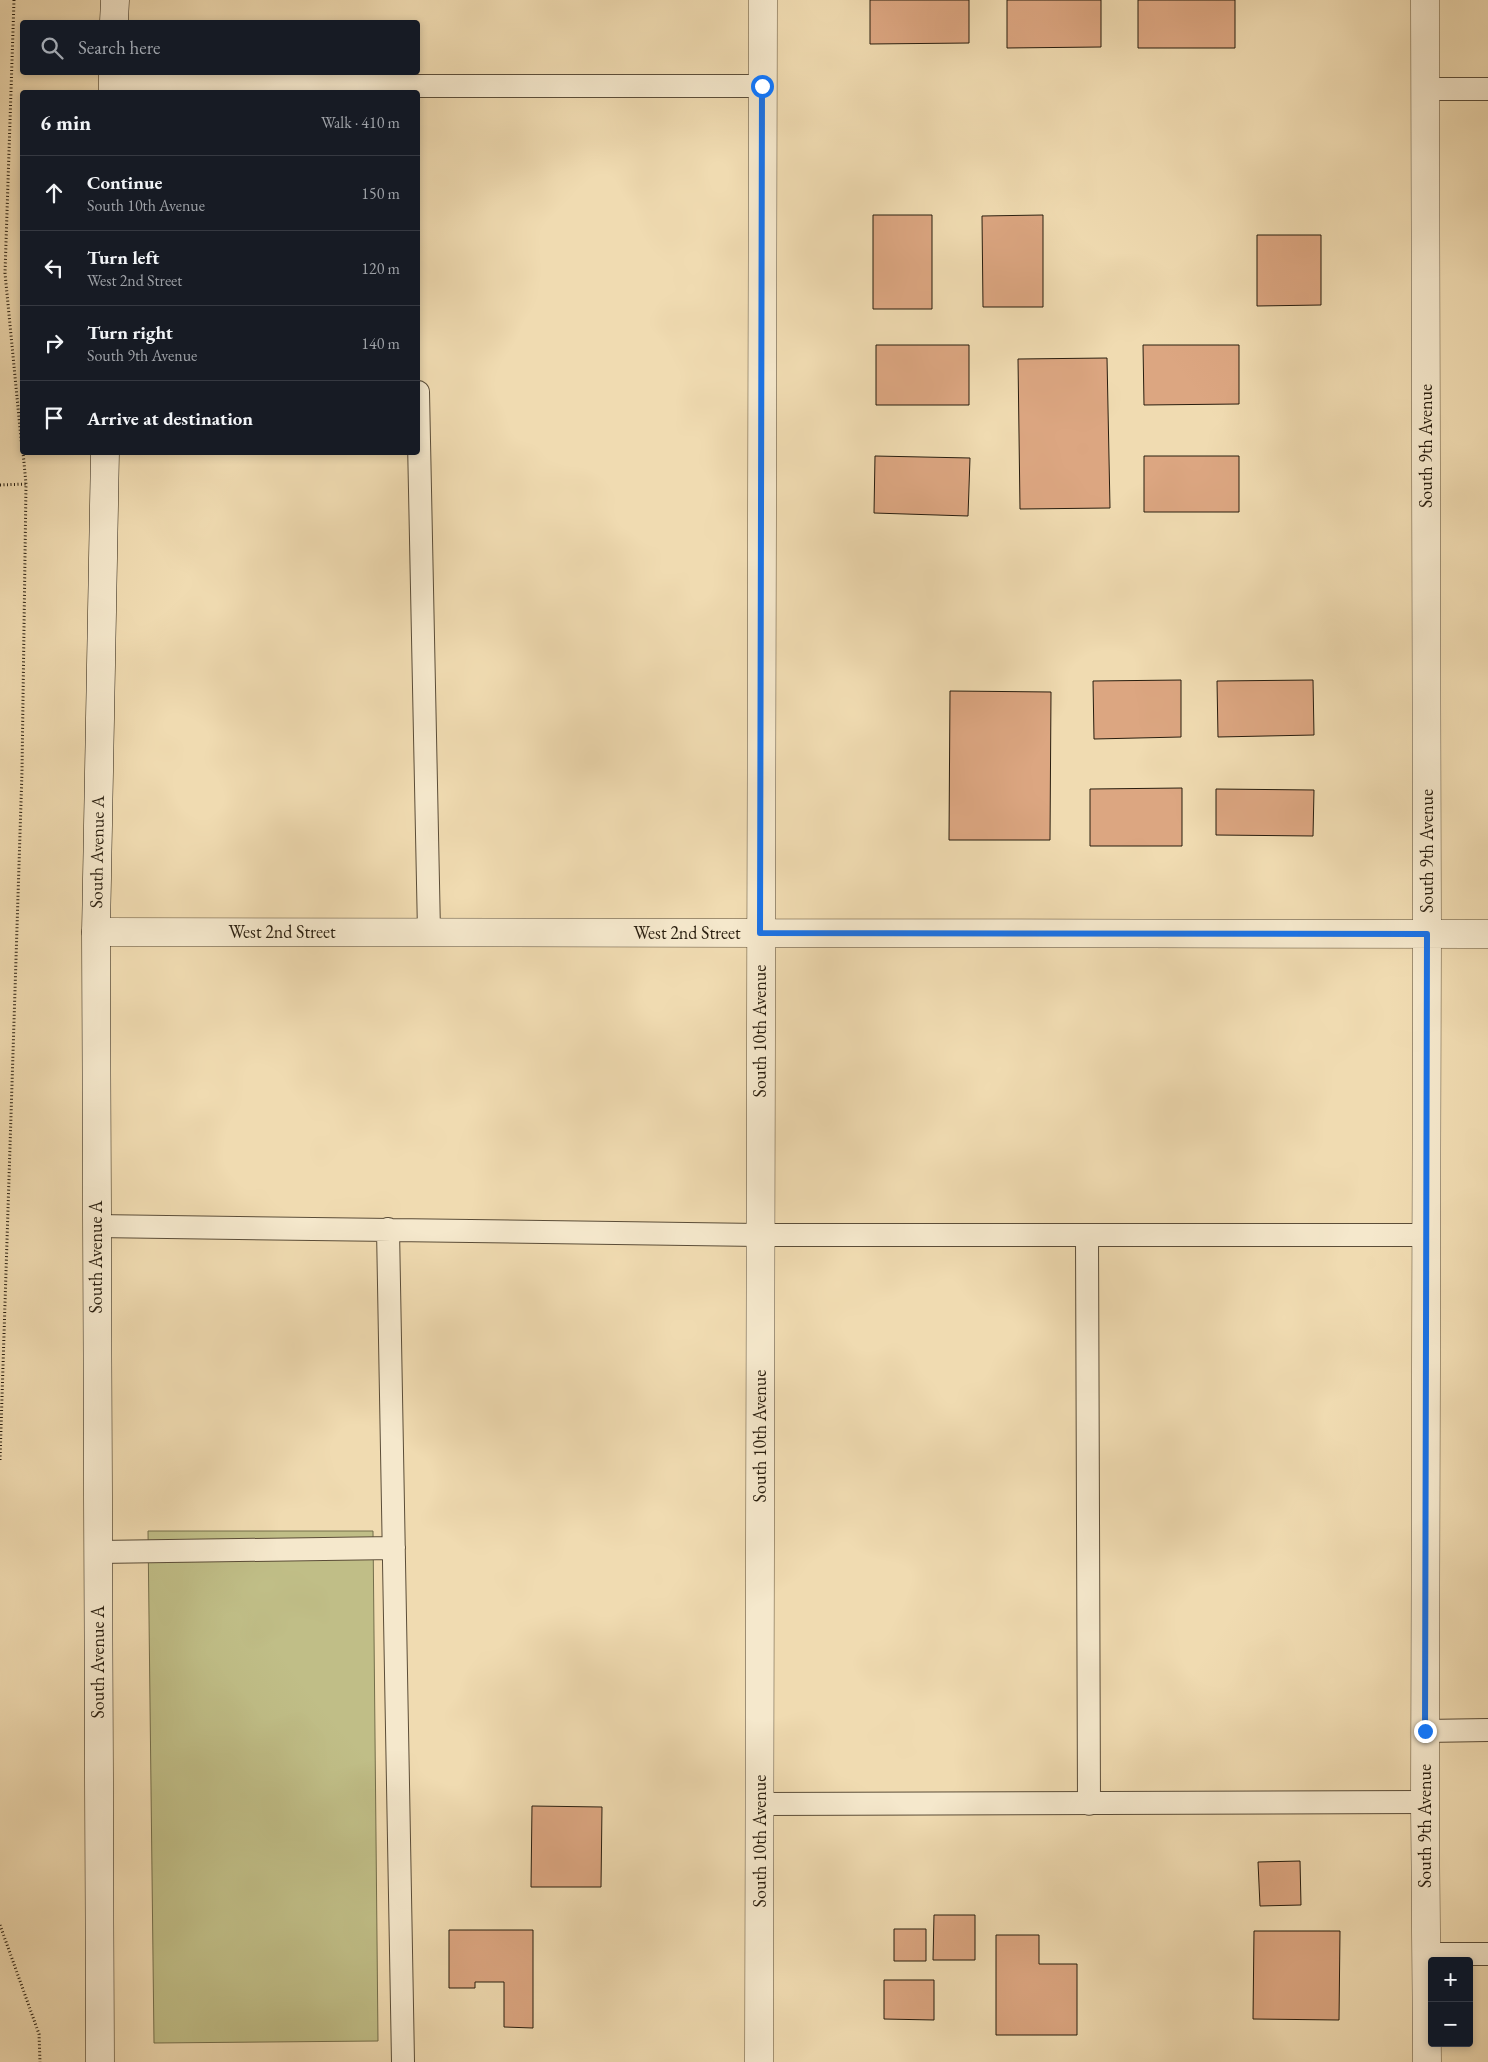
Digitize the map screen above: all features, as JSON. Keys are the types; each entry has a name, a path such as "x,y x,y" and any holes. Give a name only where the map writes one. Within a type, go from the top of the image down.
{"street":[{"path":"114,0 114,20"},
{"name":"South 10th Avenue","path":"759,2062 759,1235 763,0"},
{"name":"South 9th Avenue","path":"1425,0 1427,934 1425,1802 1427,2062"},
{"name":"South Avenue A","path":"100,2062 96,932 105,455"},
{"name":"West 2nd Street","path":"96,932 1488,934"}],"lane":[{"path":"113,84 762,86"},
{"path":"1425,89 1488,89"},
{"path":"419,455 429,932"},
{"path":"96,1226 759,1235 1426,1235"},
{"path":"388,1230 403,2062"},
{"path":"1087,1235 1089,1804"},
{"path":"98,1552 394,1548"},
{"path":"1425,1731 1488,1730"},
{"path":"760,1804 1425,1802"},
{"path":"1426,1954 1488,1954"}],"path":[{"path":"14,0 6,273 20,427"},
{"path":"0,1460 21,781 26,484 23,455"},
{"path":"0,485 26,484"},
{"path":"0,1925 39,2034 40,2062"}],"shaded area":[{"path":"148,1531 373,1531 378,2041 154,2043"}],"building":[{"path":"870,0 969,0 969,43 870,44"},
{"path":"1007,0 1101,0 1101,47 1007,48"},
{"path":"1138,0 1235,0 1235,48 1138,48"},
{"path":"873,215 932,215 932,309 873,309"},
{"path":"1043,215 1043,307 983,307 982,216"},
{"path":"1257,235 1321,235 1321,305 1257,306"},
{"path":"876,345 969,345 969,405 876,405"},
{"path":"1143,345 1239,345 1239,404 1144,405"},
{"path":"1107,358 1110,508 1020,509 1018,359"},
{"path":"875,456 970,458 968,516 874,513"},
{"path":"1144,456 1239,456 1239,512 1144,512"},
{"path":"1181,680 1181,737 1094,739 1093,681"},
{"path":"1313,680 1314,735 1218,737 1217,681"},
{"path":"950,691 1051,692 1050,840 949,840"},
{"path":"1182,788 1182,846 1090,846 1090,789"},
{"path":"1216,789 1314,790 1313,836 1216,835"},
{"path":"532,1806 602,1807 601,1887 531,1887"},
{"path":"1300,1861 1301,1905 1260,1906 1258,1862"},
{"path":"934,1915 975,1915 975,1960 933,1960"},
{"path":"894,1929 926,1929 926,1961 894,1961"},
{"path":"449,1930 533,1930 533,2028 504,2027 504,1982 475,1982 475,1988 449,1988"},
{"path":"1254,1931 1340,1931 1339,2020 1253,2019"},
{"path":"996,1935 1039,1935 1039,1964 1077,1964 1077,2035 996,2035"},
{"path":"884,1980 934,1980 934,2020 884,2019"}],"route":[{"path":"762,86 760,933 1427,934 1425,1731"}]}
